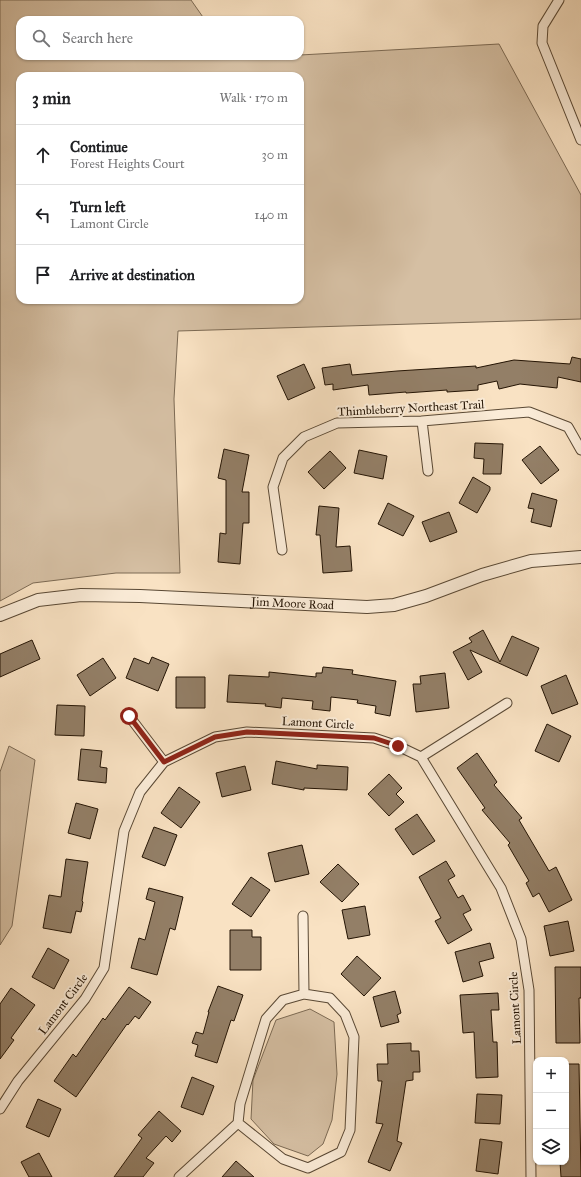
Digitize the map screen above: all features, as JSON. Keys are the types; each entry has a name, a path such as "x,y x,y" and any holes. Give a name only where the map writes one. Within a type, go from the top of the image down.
{"street":[{"path":"559,0 543,26 542,43 581,140"},
{"name":"Thimbleberry Northeast Trail","path":"282,550 273,487 283,458 304,437 337,423 422,421 529,412 568,427 581,450"},
{"path":"422,421 428,471"},
{"name":"Jim Moore Road","path":"0,615 38,600 81,595 140,596 366,608 394,604 426,596 482,575 531,561 581,557"},
{"path":"421,757 507,703"},
{"path":"129,716 164,762"},
{"name":"Lamont Circle","path":"0,1109 18,1081 85,999 104,968 124,831 140,792 164,762 215,737 247,732 374,738 398,746 421,757 501,888 521,939 529,990 531,1177"},
{"path":"303,916 304,994"},
{"path":"179,1177 238,1123 240,1104 266,1019 283,1000 304,994 330,998 345,1014 354,1037 350,1130 341,1152 308,1168 283,1159 238,1123"}],"shaded area":[{"path":"0,0 191,0 202,16 16,16 16,60 304,60 304,55 499,44 581,195 581,319 178,331 174,399 180,573 116,573 33,583 0,601"},
{"path":"9,746 35,760 12,926 0,945 0,772"},
{"path":"310,1009 334,1022 337,1074 332,1120 323,1144 308,1156 274,1144 251,1119 253,1080 276,1020"}],"building":[{"path":"572,357 581,359 581,382 558,377 557,388 520,384 499,389 497,381 478,385 478,390 447,392 447,390 369,395 368,385 333,390 333,384 325,385 322,368 350,364 352,375 476,366 476,368 514,360 570,364"},
{"path":"304,364 315,388 288,400 277,376"},
{"path":"475,443 503,444 501,474 483,474 484,459 474,458"},
{"path":"540,446 559,470 541,484 522,460"},
{"path":"224,449 249,455 242,492 249,492 249,523 243,523 240,564 218,562 220,533 226,534 226,480 218,478"},
{"path":"359,450 387,456 383,479 354,473"},
{"path":"330,451 346,468 324,489 308,472"},
{"path":"473,477 490,487 490,490 477,513 459,503"},
{"path":"532,493 557,500 551,527 531,522 534,509 528,508"},
{"path":"388,503 414,516 403,536 378,524"},
{"path":"319,506 339,508 336,547 350,546 352,571 323,573 320,535 316,535"},
{"path":"449,512 457,532 430,542 422,522"},
{"path":"483,630 500,662 512,636 539,648 527,676 470,650 482,672 468,680 453,652 472,642 469,638"},
{"path":"32,640 40,659 0,677 0,654"},
{"path":"152,657 169,664 158,691 126,678 134,658 149,664"},
{"path":"103,658 116,678 90,696 77,675"},
{"path":"323,667 353,670 352,674 396,681 390,716 375,713 376,706 357,703 358,700 331,697 330,711 312,709 313,701 282,698 281,708 265,706 266,704 227,702 229,675 269,677 269,672 316,677 316,673 322,673"},
{"path":"445,673 449,708 416,712 413,684 421,684 420,676"},
{"path":"566,675 578,704 552,714 541,686"},
{"path":"176,677 205,677 205,708 176,708"},
{"path":"57,705 85,706 84,736 55,735"},
{"path":"547,724 571,736 559,762 535,751"},
{"path":"81,749 102,751 100,767 107,768 106,783 78,780"},
{"path":"477,753 497,782 494,785 522,818 519,820 549,871 556,867 572,900 549,912 539,893 533,897 526,883 529,881 508,845 510,843 482,810 485,808 457,768"},
{"path":"276,761 317,769 317,765 348,767 347,790 304,788 304,790 272,784"},
{"path":"245,766 251,790 222,797 216,773"},
{"path":"389,774 402,788 396,794 404,802 389,816 368,794"},
{"path":"179,787 200,802 181,828 161,813"},
{"path":"76,803 98,809 90,839 68,833"},
{"path":"417,814 435,841 413,855 395,829"},
{"path":"154,827 177,835 165,866 142,857"},
{"path":"302,845 309,874 275,882 268,853"},
{"path":"66,859 88,862 81,912 76,911 71,933 43,928 49,895 61,897"},
{"path":"446,861 455,876 448,880 458,898 463,895 471,910 463,914 472,930 448,944 435,921 441,918 419,877"},
{"path":"338,864 359,884 342,902 320,882"},
{"path":"251,877 270,890 251,917 232,904"},
{"path":"149,888 183,897 175,930 170,928 157,975 131,968 139,938 145,940 155,902 146,899"},
{"path":"365,906 370,935 348,939 342,910"},
{"path":"568,921 574,951 550,956 544,926"},
{"path":"230,930 252,930 252,937 261,937 261,970 230,970"},
{"path":"490,943 494,958 479,962 483,976 463,982 455,952"},
{"path":"48,948 69,960 54,989 32,977"},
{"path":"357,956 381,978 364,996 341,974"},
{"path":"555,967 581,967 581,998 579,998 580,1043 556,1043"},
{"path":"218,986 243,995 234,1021 231,1020 217,1063 195,1056 198,1045 192,1043 196,1032 203,1034 208,1012"},
{"path":"129,987 151,1002 139,1019 135,1016 128,1025 127,1024 76,1097 54,1081 73,1054 76,1057 103,1018 105,1020"},
{"path":"11,988 35,1005 11,1038 14,1040 0,1059 0,1004"},
{"path":"395,991 401,1013 397,1015 399,1022 381,1027 373,997"},
{"path":"498,993 499,1010 491,1010 493,1042 497,1042 498,1077 476,1078 474,1032 463,1033 460,995"},
{"path":"411,1043 411,1051 419,1051 420,1072 413,1072 413,1080 406,1081 397,1141 402,1143 390,1171 368,1162 383,1124 376,1123 382,1081 378,1081 377,1064 388,1064 387,1044"},
{"path":"569,1064 579,1064 581,1177 561,1177 560,1165 569,1165"},
{"path":"192,1077 214,1086 203,1115 181,1107"},
{"path":"477,1094 502,1095 500,1124 475,1123"},
{"path":"38,1099 61,1109 49,1137 26,1127"},
{"path":"159,1111 181,1131 172,1142 166,1136 146,1158 154,1163 143,1177 114,1177 142,1138 138,1135"},
{"path":"480,1139 502,1142 498,1174 476,1171"},
{"path":"39,1153 52,1177 29,1177 21,1162"},
{"path":"236,1161 254,1177 222,1177"}],"route":[{"path":"129,716 164,762 215,737 247,732 374,738 398,746"}]}
